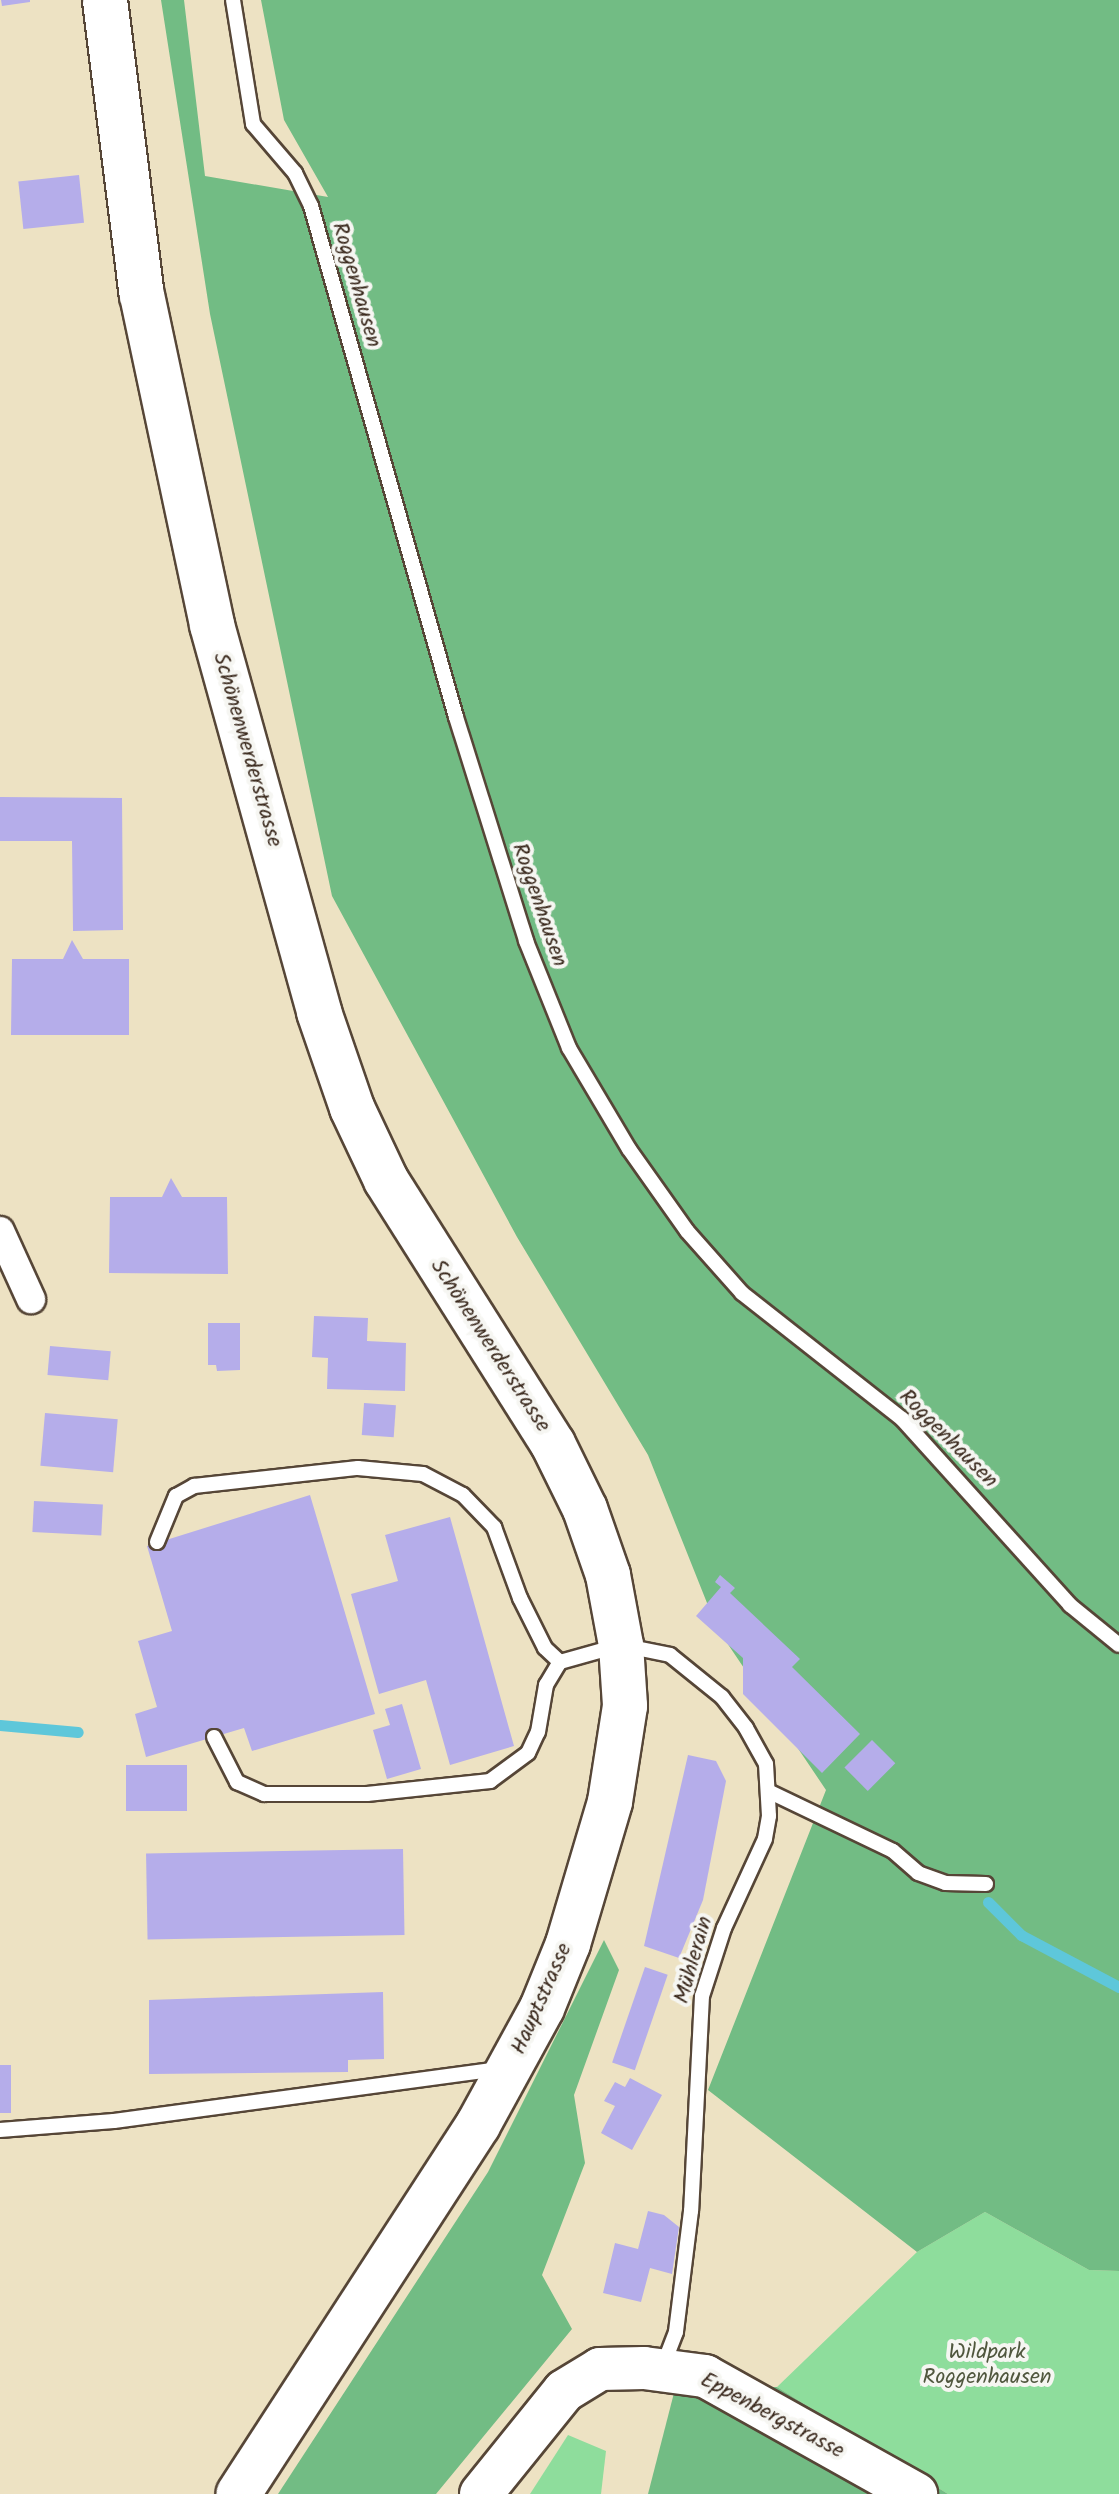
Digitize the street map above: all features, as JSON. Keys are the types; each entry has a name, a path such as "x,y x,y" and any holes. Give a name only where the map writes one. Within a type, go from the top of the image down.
{"main road":[{"name":"Schönenwerderstrasse","path":"105,0 142,295 209,610 319,1012 352,1108 386,1180 553,1444"},
{"name":"Hauptstrasse","path":"238,2494 511,2069 568,1944 610,1802 625,1706 621,1645 608,1575 585,1509 553,1444"}],"street":[{"path":"0,1231 31,1299"},
{"name":"Eppenbergstrasse","path":"481,2494 564,2391 600,2369 661,2370 705,2376 916,2494"}],"lane":[{"name":"Roggenhausen","path":"233,0 253,124 295,173 311,206 456,717 526,941 569,1048 678,1220 742,1293 902,1419 1070,1605 1119,1645"},
{"path":"157,1542 176,1496 194,1486 358,1468 423,1474 463,1495 494,1527 520,1598 545,1648 560,1662"},
{"path":"214,1737 237,1782 264,1794 367,1794 490,1781 528,1753 538,1732 546,1685 560,1662 621,1645"},
{"name":"Mühlerain","path":"621,1645 670,1655 722,1697 766,1764 770,1792 765,1839 724,1928 702,1996 690,2225 676,2332 661,2370"},
{"path":"770,1792 893,1851 918,1873 945,1883 986,1884"},
{"path":"0,2130 114,2121 511,2069"}],"green space":[{"path":"161,0 184,0 205,176 328,197 284,120 261,0 1119,0 1119,2271 1089,2270 985,2212 917,2252 708,2090 826,1790 717,1628 648,1455 517,1237 332,896 210,314"},
{"path":"604,1940 619,1970 574,2095 585,2163 542,2275 572,2329 436,2494 278,2494 488,2172"},
{"name":"Wildpark Roggenhausen","path":"985,2212 1089,2270 1119,2271 1119,2494 948,2494 777,2387 917,2252"},
{"path":"777,2387 948,2494 648,2494 675,2389"},
{"path":"568,2435 606,2451 601,2494 530,2494"}],"building":[{"path":"1,0 30,0 30,2 2,6"},
{"path":"79,175 84,223 23,229 18,181"},
{"path":"0,797 122,798 123,930 73,931 72,841 0,841"},
{"path":"72,940 83,959 129,959 129,1035 11,1035 12,959 63,959"},
{"path":"171,1178 182,1197 227,1197 228,1274 109,1273 110,1197 162,1197"},
{"path":"314,1316 368,1318 367,1341 406,1343 405,1391 327,1389 328,1358 312,1357"},
{"path":"208,1323 240,1323 240,1370 217,1371 216,1365 208,1365"},
{"path":"50,1346 111,1351 108,1380 47,1375"},
{"path":"364,1403 396,1405 394,1437 362,1435"},
{"path":"45,1413 118,1419 113,1472 40,1466"},
{"path":"310,1495 375,1714 252,1751 244,1728 146,1757 135,1714 157,1707 138,1641 172,1631 147,1546"},
{"path":"34,1501 103,1505 101,1536 32,1532"},
{"path":"450,1517 514,1746 450,1765 426,1680 379,1694 351,1594 398,1581 385,1535"},
{"path":"720,1575 735,1588 730,1593 800,1659 792,1667 860,1734 822,1773 743,1694 743,1658 696,1616 721,1587 715,1582"},
{"path":"402,1704 421,1769 387,1779 373,1730 390,1725 385,1709"},
{"path":"872,1740 895,1763 868,1791 844,1768"},
{"path":"688,1755 716,1761 726,1781 703,1900 679,1958 644,1946"},
{"path":"126,1765 187,1765 187,1811 126,1811"},
{"path":"403,1849 405,1935 148,1939 146,1853"},
{"path":"645,1967 668,1975 635,2070 612,2062"},
{"path":"383,1992 384,2059 348,2060 348,2072 149,2074 149,2000"},
{"path":"0,2065 11,2065 11,2113 0,2113"},
{"path":"630,2078 662,2095 632,2150 601,2133 615,2106 604,2101 615,2082 625,2087"},
{"path":"648,2211 664,2215 679,2227 672,2274 650,2268 641,2302 603,2293 615,2243 638,2249"}],"waterway":[{"path":"0,1725 78,1732"},
{"path":"988,1902 1021,1935 1119,1987"}]}
